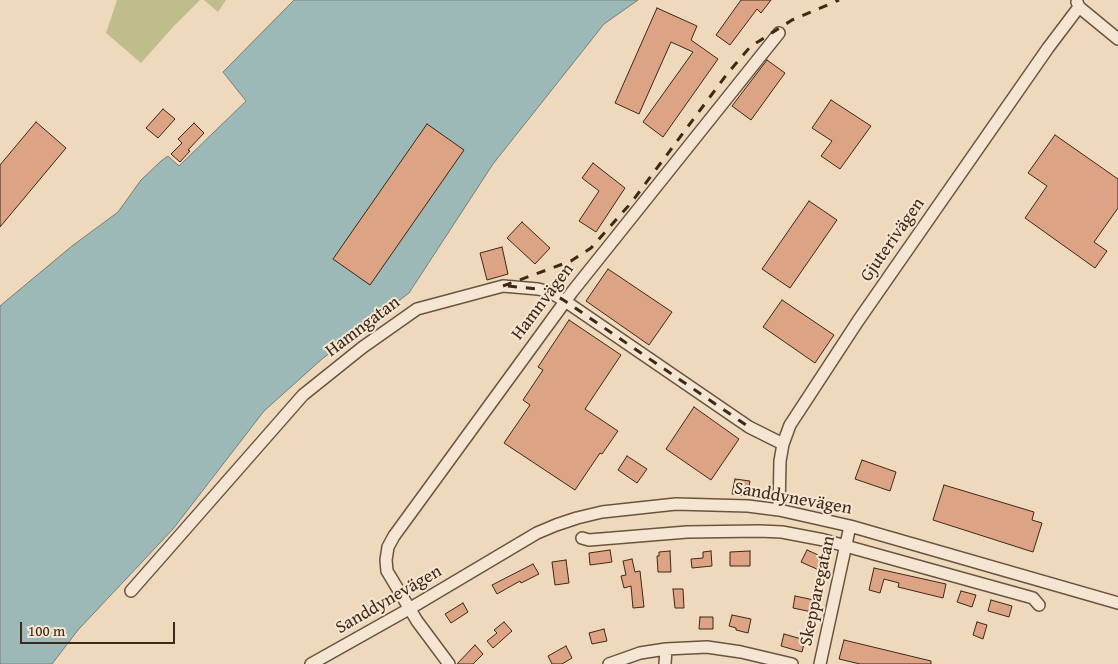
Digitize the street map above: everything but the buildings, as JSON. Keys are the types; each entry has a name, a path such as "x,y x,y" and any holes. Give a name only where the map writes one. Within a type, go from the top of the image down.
{"street":[{"path":"1078,4 1118,39"},
{"name":"Gjuterivägen","path":"779,510 780,461 783,444 790,425 858,321 1078,4"},
{"name":"Hamnvägen","path":"449,664 409,609 387,571 388,547 394,536 565,301 779,33"},
{"name":"Hamngatan","path":"132,590 303,395 364,347 417,309 503,286 550,292 749,427 783,444"},
{"name":"Sanddynevägen","path":"311,664 409,609 537,533 577,518 602,512 676,504 748,506 779,510 850,526 1118,603"},
{"name":"Skepparegatan","path":"820,664 850,526"},
{"name":"Sanddynevägen","path":"582,538 590,540 687,532 759,531 803,535 1033,598 1039,605"},
{"path":"609,664 640,654 666,649 708,647 792,664"},
{"path":"665,664 666,649"}],"shaded area":[{"path":"117,0 200,0 141,63 106,33"},
{"path":"204,0 226,0 218,12"}],"water":[{"path":"294,0 638,0 604,24 493,164 409,293 322,359 264,411 173,529 78,630 52,664 0,664 0,306 72,246 118,212 141,180 161,161 168,156 179,166 246,101 223,72"}],"railway":[{"path":"503,286 571,261 591,248 631,203 727,74 750,47 792,20 839,0"},
{"path":"508,286 550,292 749,427"}]}
